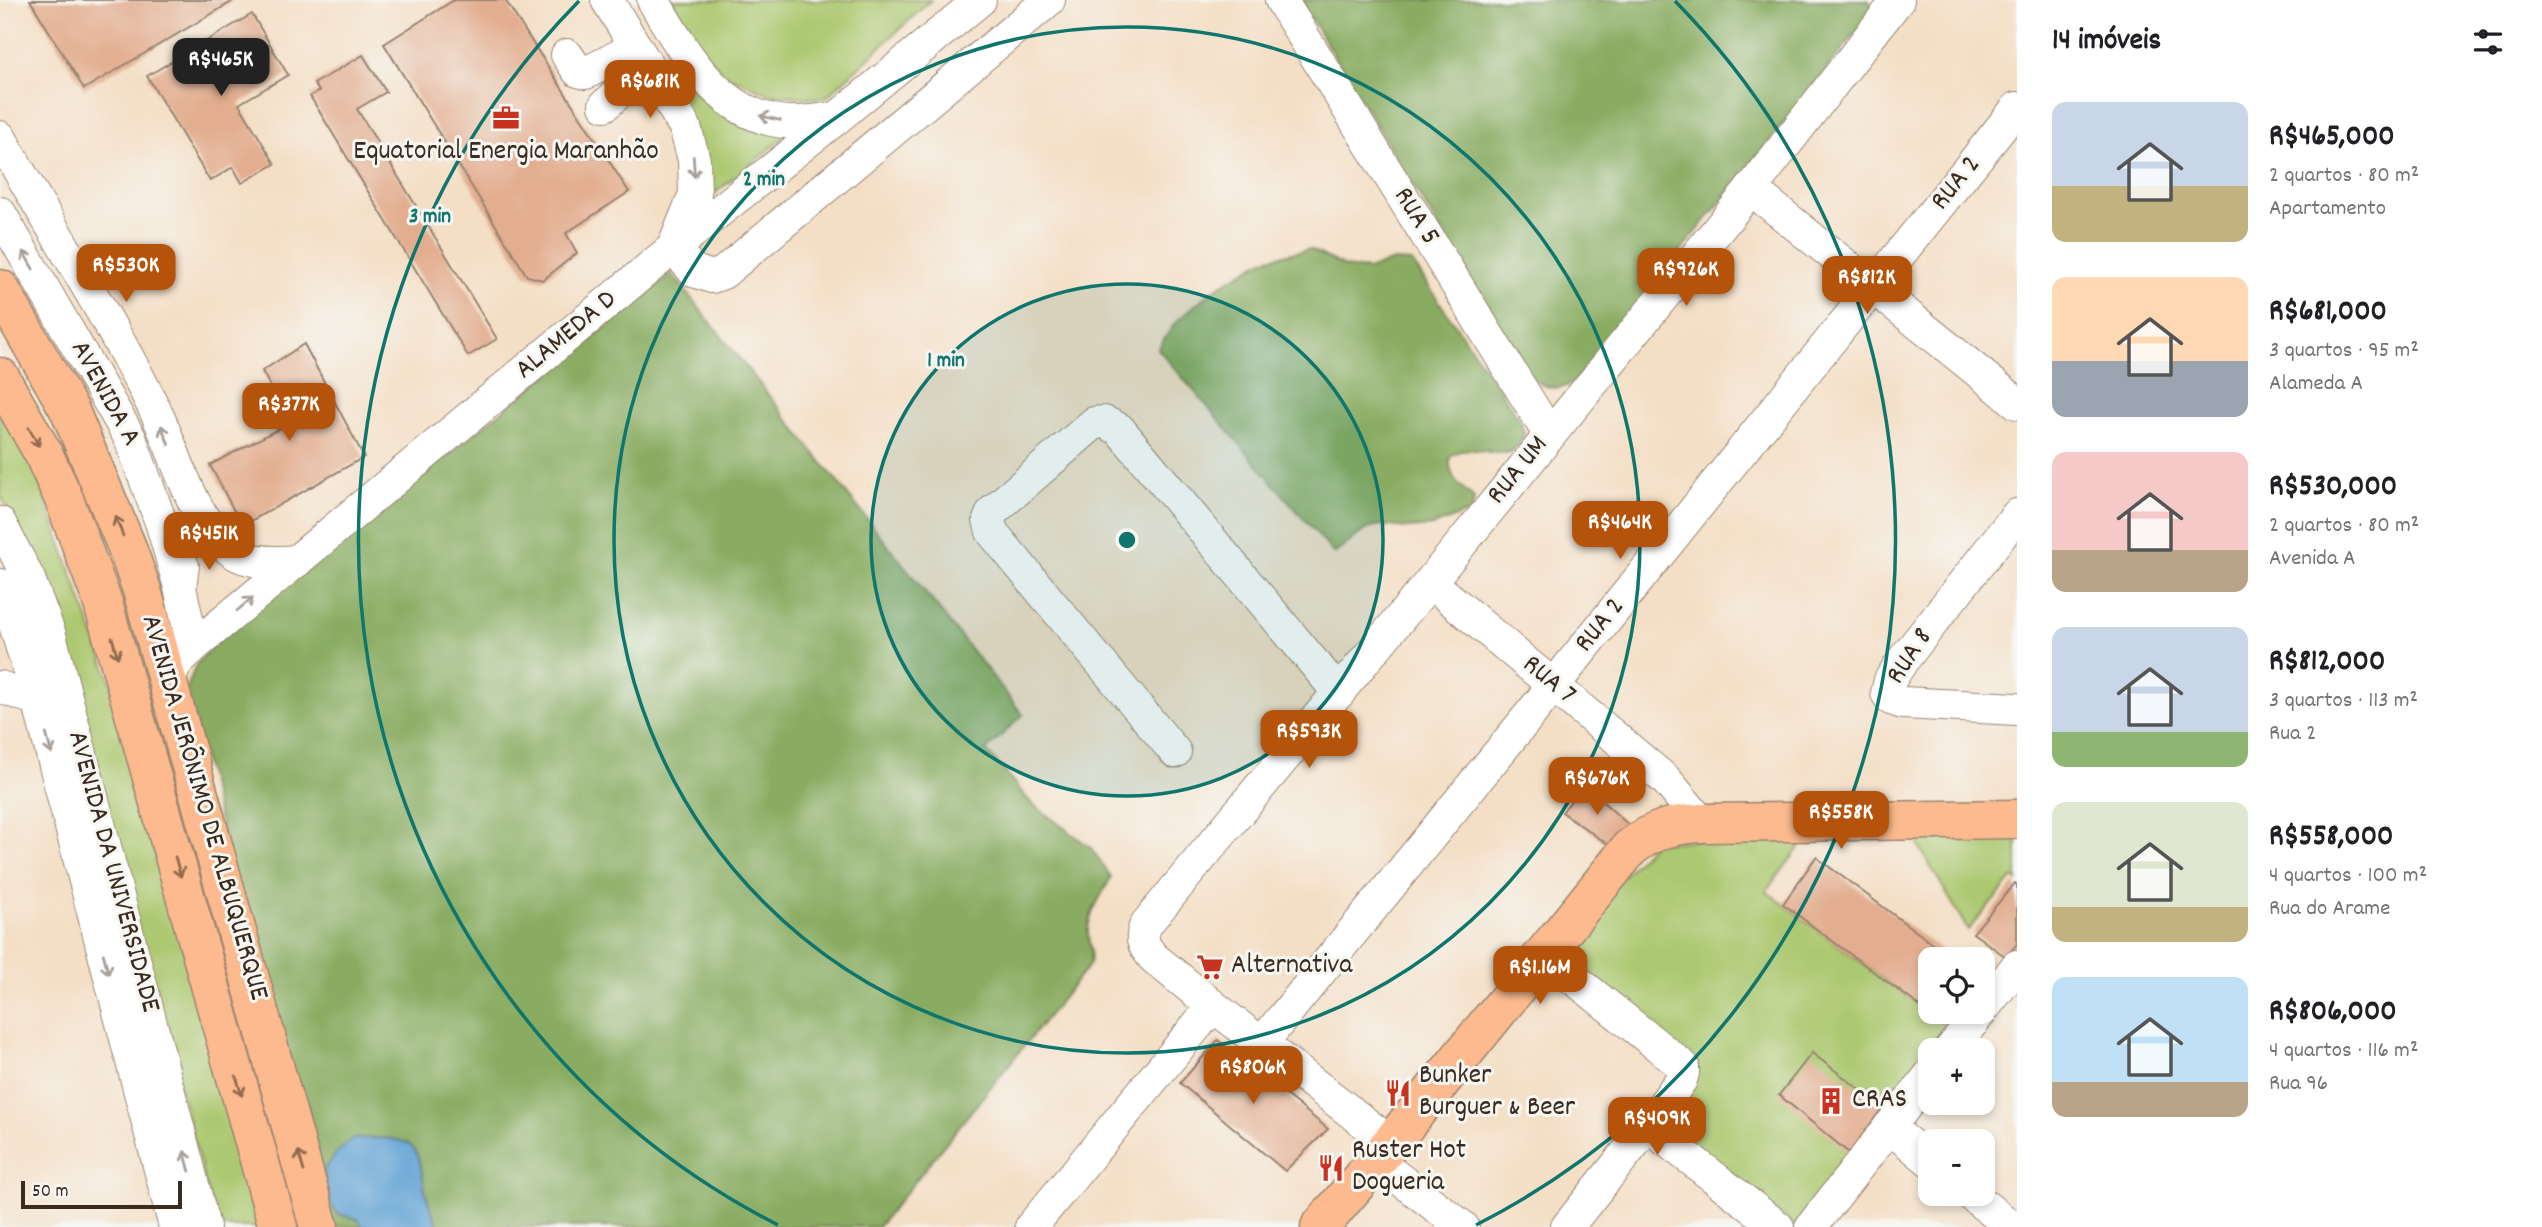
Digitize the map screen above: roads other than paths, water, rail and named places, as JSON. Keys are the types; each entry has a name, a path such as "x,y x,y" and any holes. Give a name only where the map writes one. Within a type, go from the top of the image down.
{"main road":[{"name":"AVENIDA JERÔNIMO DE ALBUQUERQUE","path":"0,289 70,411 142,590 319,1227"},
{"name":"AVENIDA JERÔNIMO DE ALBUQUERQUE","path":"0,377 43,453 64,499 103,603 278,1227"},
{"path":"1320,1227 1630,848 1656,830 1702,823 2017,819"}],"street":[{"path":"653,0 687,57 720,93 751,113 773,121 798,122 837,118"},
{"name":"ALAMEDA D","path":"168,684 176,663 193,647 673,248 837,118 979,0"},
{"path":"642,57 586,73 578,71 567,55 585,59 613,10 642,57 685,127 694,160 695,194 673,248 694,271 712,277 723,273 1049,0"},
{"name":"RUA 5","path":"1282,0 1549,434"},
{"name":"RUA UM","path":"1205,1016 1145,949 1142,933 1147,923 1339,693 1751,189 1898,0"},
{"path":"941,32 969,66"},
{"path":"605,105 642,57"},
{"name":"RUA 2","path":"1262,1044 2017,108"},
{"name":"AVENIDA A","path":"0,137 156,411 191,499 220,539 239,556 265,562 297,561"},
{"path":"1751,189 2017,403"},
{"name":"AVENIDA A","path":"0,212 130,438 163,525 193,647"},
{"path":"1175,751 989,525 993,511 1094,423 1104,422 1119,429 1339,693"},
{"name":"AVENIDA A","path":"180,587 191,499"},
{"name":"RUA 8","path":"2017,515 1903,660 1889,682 1887,693 1891,699 1903,703 2017,709"},
{"name":"AVENIDA DA UNIVERSIDADE","path":"0,523 17,601 52,699 204,1227"},
{"name":"RUA 7","path":"1430,582 1666,780 1702,823"},
{"path":"0,649 8,634 17,601"},
{"path":"0,687 52,699"},
{"name":"AVENIDA DA UNIVERSIDADE","path":"52,699 175,1227"},
{"path":"1656,830 1664,814 1666,780"},
{"path":"1543,954 1683,1066 1681,1080 1648,1126 1567,1227"},
{"path":"1995,994 2017,966"},
{"path":"1031,1227 1205,1016 1262,1044 1384,1152 1463,1227"},
{"path":"1960,1038 1971,1024"},
{"path":"1817,1225 1918,1090"},
{"path":"1648,1126 1778,1227"},
{"path":"1889,1127 1918,1151"},
{"path":"1985,1206 2012,1227"}],"water":[{"path":"352,1139 399,1140 414,1149 438,1227 362,1227 358,1219 338,1214 331,1205 323,1181 324,1170"}],"place":[{"name":"Equatorial Energia Maranhão","path":"506,118"},
{"name":"Alternativa","path":"1210,967"},
{"name":"Bunker Burguer & Beer","path":"1398,1093"},
{"name":"CRAS","path":"1831,1101"},
{"name":"Ruster Hot Dogueria","path":"1331,1168"}]}
